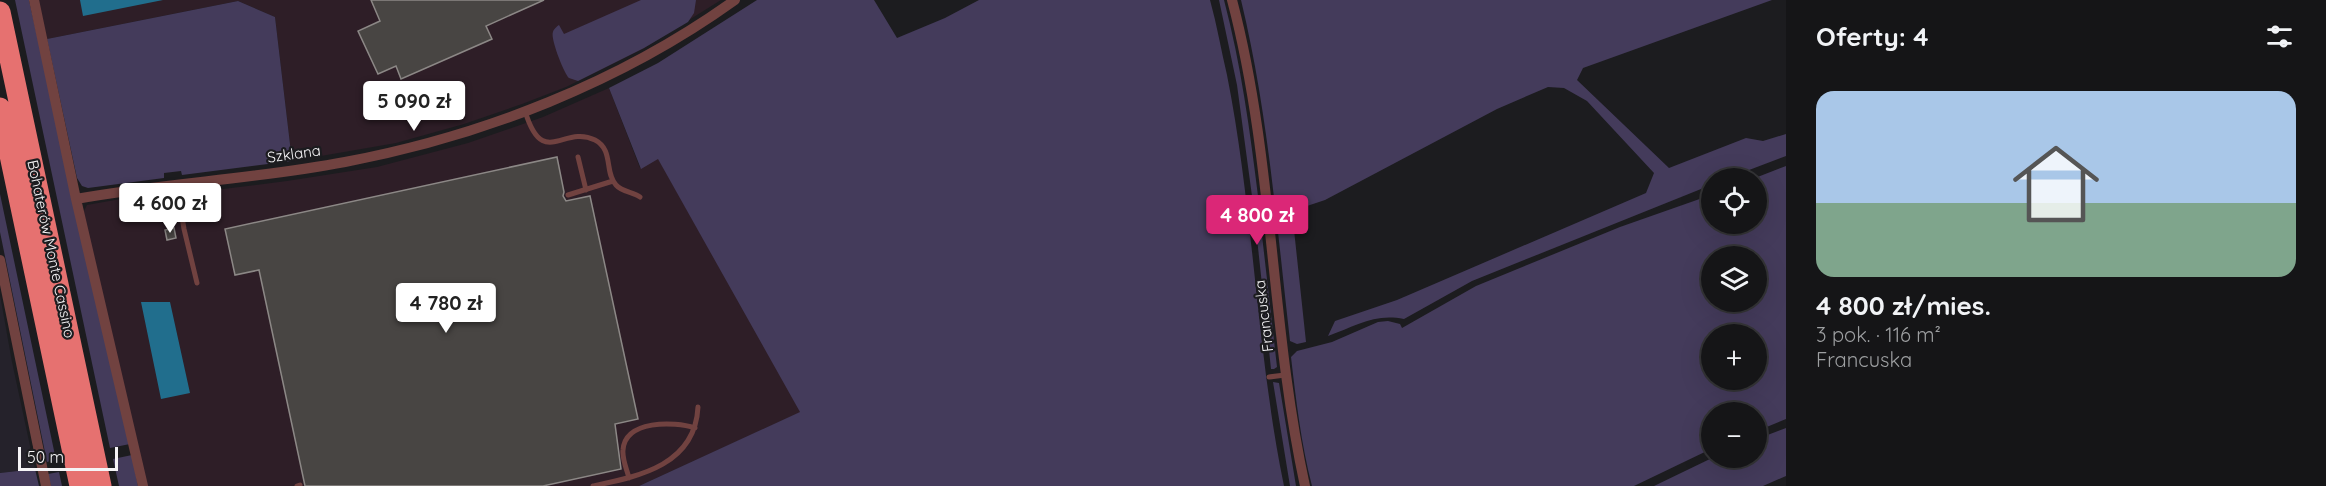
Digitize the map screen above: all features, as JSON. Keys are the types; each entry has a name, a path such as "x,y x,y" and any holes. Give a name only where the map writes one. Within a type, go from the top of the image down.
{"highway":[{"name":"Bohaterów Monte Cassino","path":"0,12 101,486"},
{"name":"Bohaterów Monte Cassino","path":"0,108 80,486"}],"street":[{"path":"34,0 76,199 143,486"},
{"name":"Szklana","path":"76,199 343,163 397,152 465,133 567,94 646,55 735,0"},
{"name":"Francuska","path":"1232,0 1250,81 1286,375 1297,452 1305,486"},
{"path":"0,260 46,486"}],"lane":[{"path":"525,111 534,135 543,141 555,142 579,138 597,142 607,154 613,181 622,190 640,197"},
{"path":"578,157 586,190"},
{"path":"568,195 613,181"},
{"path":"177,184 184,229 197,283"},
{"path":"1251,204 1266,202"},
{"path":"1269,377 1286,375"},
{"path":"593,486 646,473 667,462 682,450 695,428 698,407"},
{"path":"629,478 623,450 627,438 635,429 676,423 695,428"}],"shaded area":[{"path":"15,0 29,0 130,444 110,448"},
{"path":"38,0 721,0 644,48 566,87 522,104 464,124 396,143 292,161 275,17 238,1 47,39"},
{"path":"641,0 696,0 694,13 688,22 644,48 578,81 569,78 554,41 555,28 559,25 564,34"},
{"path":"757,0 874,0 897,38 945,18 979,0 1210,0 1236,126 1267,384 1284,486 639,486 800,412 658,159 641,169 609,88 658,63"},
{"path":"1219,0 1224,0 1240,73 1258,196 1255,197 1252,196 1237,85"},
{"path":"1241,0 1772,0 1583,68 1577,80 1669,168 1746,138 1763,141 1786,134 1786,156 1754,168 1701,168 1701,189 1472,281 1404,319 1374,319 1328,336 1335,321 1397,300 1646,193 1654,173 1587,101 1564,88 1548,87 1497,109 1325,200 1292,211 1306,342 1297,344 1290,341 1265,127"},
{"path":"238,1 275,17 292,161 182,175 181,171 164,173 164,178 88,188 82,186 77,178 47,39"},
{"path":"609,88 640,168 658,158 801,412 639,486 146,486 83,213 87,205 143,195 160,199 171,208 196,207 204,196 215,190 377,167 468,143 543,117"},
{"path":"1786,166 1786,419 1767,427 1767,402 1701,402 1701,454 1634,486 1312,486 1302,438 1291,357 1297,351 1332,342 1378,322 1388,321 1400,324 1402,328 1476,286 1620,227 1701,199 1701,234 1767,234 1767,173"},
{"path":"0,194 56,460 47,462 0,232"},
{"path":"1259,209 1277,367 1274,369 1271,369 1254,210"},
{"path":"0,295 35,469 0,473"},
{"path":"1273,382 1279,383 1296,486 1290,486"},
{"path":"1786,428 1786,476 1763,486 1654,486 1701,463 1701,468 1767,468 1767,435"},
{"path":"132,455 138,486 119,486 113,459"},
{"path":"35,469 39,486 0,486 0,473"},
{"path":"59,472 62,486 51,486 48,474"}],"water":[{"path":"80,0 163,0 83,16"},
{"path":"141,302 170,302 190,393 161,399"}],"building":[{"path":"371,0 544,0 486,26 492,39 401,79 396,66 378,74 358,31 380,21"},
{"path":"557,157 563,196 566,201 590,196 638,419 615,424 621,469 543,486 305,486 259,270 235,275 225,229"},
{"path":"174,228 176,238 167,240 165,230"}]}
